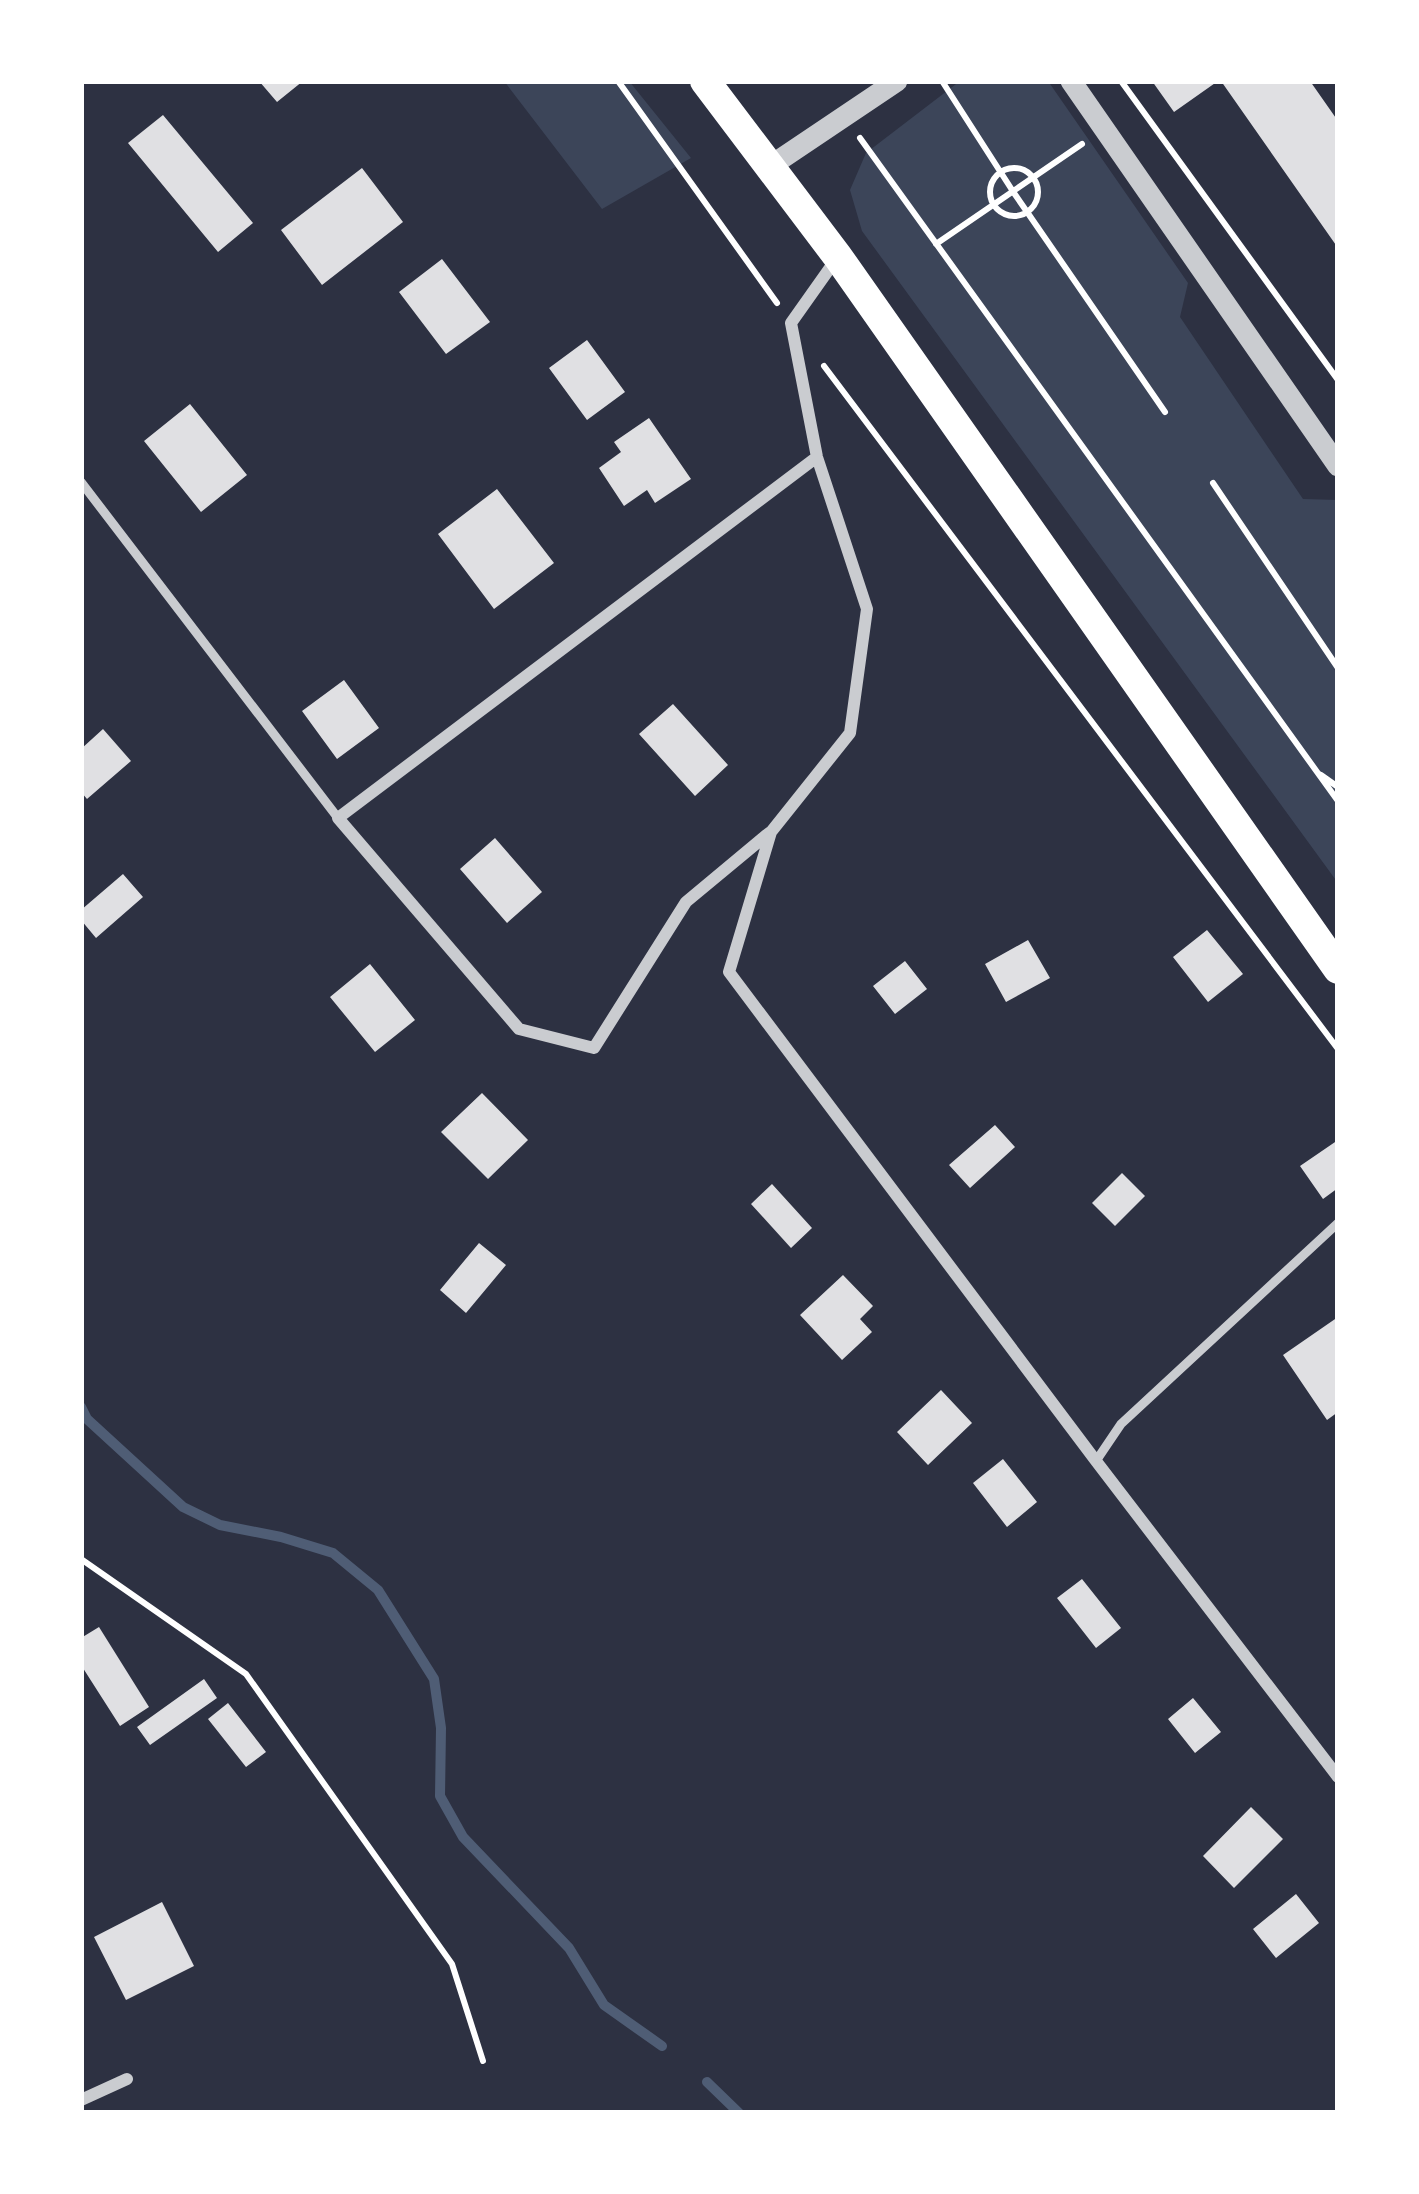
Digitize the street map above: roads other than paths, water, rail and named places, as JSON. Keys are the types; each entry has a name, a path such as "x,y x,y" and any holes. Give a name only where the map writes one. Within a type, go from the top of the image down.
{"main road":[{"path":"706,81 838,257 1338,969"}],"street":[{"path":"769,167 897,81"},
{"path":"1071,81 1338,466"},
{"path":"817,458 338,818 519,1029 594,1048 686,902 771,832 850,734 867,609 817,458 791,323 838,257"},
{"path":"771,832 730,972 1338,1777"},
{"path":"81,2100 127,2079"}],"lane":[{"path":"81,482 338,818"},
{"path":"1096,1461 1121,1424 1338,1223"}],"waterway":[{"path":"81,1407 87,1419 183,1507 220,1525 333,1553 378,1590 434,1679 441,1728 440,1796 463,1837 569,1948 604,2005 662,2046"},
{"path":"707,2082 739,2113"}]}
